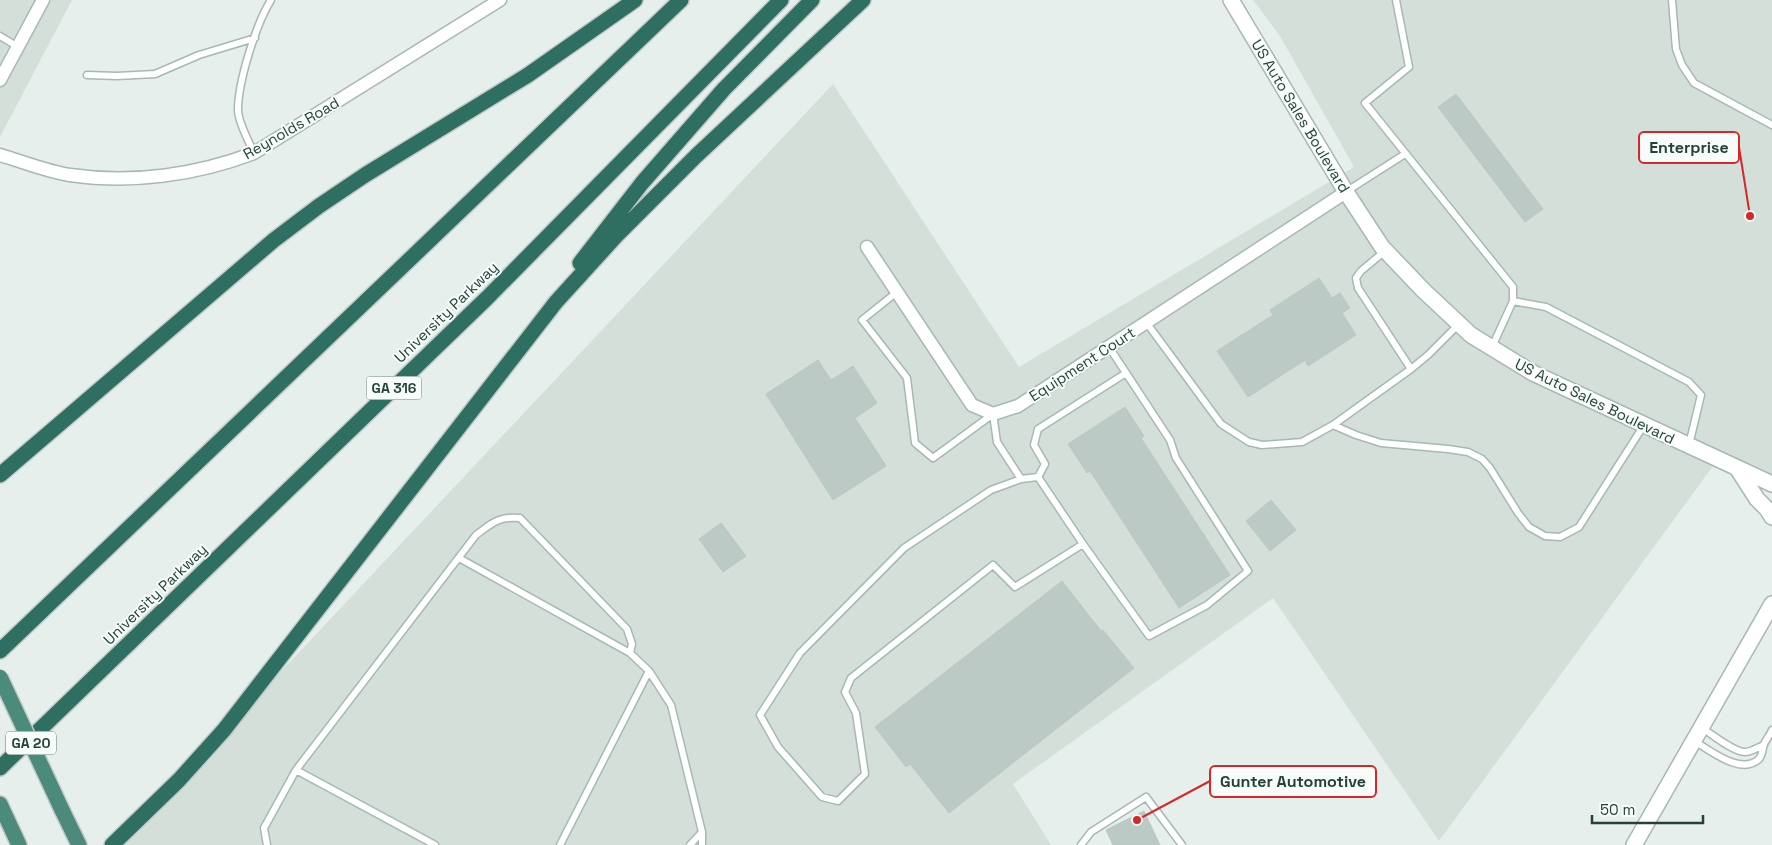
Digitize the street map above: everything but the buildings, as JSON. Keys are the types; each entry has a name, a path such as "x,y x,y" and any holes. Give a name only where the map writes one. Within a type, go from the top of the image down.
{"highway":[{"path":"0,475 274,240 319,206 365,175 528,75 635,0"},
{"path":"0,651 681,0"},
{"name":"University Parkway","path":"0,768 486,298 781,0"},
{"path":"556,302 580,263 642,183 724,89 812,0"},
{"path":"112,845 179,780 224,730 556,302 616,236 696,156 863,0"},
{"path":"0,465 22,456"},
{"name":"GA 20","path":"0,677 79,845"},
{"path":"0,804 19,845"},
{"path":"129,845 135,823"}],"street":[{"path":"0,80 43,0"},
{"name":"Reynolds Road","path":"4,158 68,175 126,180 194,171 233,161 254,153 500,0"},
{"name":"US Auto Sales Boulevard","path":"1231,0 1346,192 1385,251 1471,335 1533,374 1772,484"},
{"name":"Equipment Court","path":"993,414 1018,406 1346,192"},
{"path":"867,246 972,405 993,414"},
{"path":"1737,468 1757,499 1772,517"},
{"path":"1634,845 1772,604"}],"lane":[{"path":"1396,0 1409,68 1365,103 1513,287 1513,301 1492,348"},
{"path":"1672,0 1676,49 1682,66 1694,83 1772,125"},
{"path":"254,153 247,140 238,112 242,76 267,1"},
{"path":"0,36 18,47"},
{"path":"87,75 156,74 199,55 255,38"},
{"path":"1346,192 1405,154"},
{"path":"1385,251 1361,271 1356,278 1358,288 1411,369"},
{"path":"897,292 862,320 908,378 915,443 933,458 993,414 998,442 1021,479"},
{"path":"1513,301 1546,307 1689,382 1700,395 1689,446"},
{"path":"1146,322 1221,424 1249,442 1262,445 1302,442 1333,425 1411,369 1459,324"},
{"path":"1038,477 1149,636 1207,605 1248,571 1176,458 1170,440 1109,346"},
{"path":"1038,477 1046,464 1034,445 1038,429 1126,372"},
{"path":"1333,425 1381,443 1468,452 1482,459 1490,468 1529,527 1545,536 1560,537 1579,527 1644,425"},
{"path":"1038,477 1021,479 991,490 904,548 800,653 760,715 778,747 822,797 838,801 865,774 856,713 845,692 851,678 993,565 1015,587 1083,544"},
{"path":"267,845 264,828 296,770 476,534 495,522 507,517 520,518 627,629 632,644 630,653"},
{"path":"459,558 630,653 649,671 671,705 702,832 702,845"},
{"path":"560,845 649,671"},
{"path":"1698,734 1728,761 1739,764 1757,760 1763,754 1764,745 1772,730"},
{"path":"1698,734 1742,752 1748,752 1764,745"},
{"path":"296,770 435,845"},
{"path":"1081,845 1091,832 1146,797 1182,845"},
{"path":"690,845 702,832"}],"shaded area":[{"path":"0,0 72,0 0,137"},
{"path":"1253,0 1772,0 1772,489 1713,466 1439,841 1273,598 1013,784 1051,845 118,845 833,84 1019,367 1354,167 1280,36"}],"place":[{"name":"Enterprise","path":"1750,216"},
{"name":"Gunter Automotive","path":"1137,820"}]}
